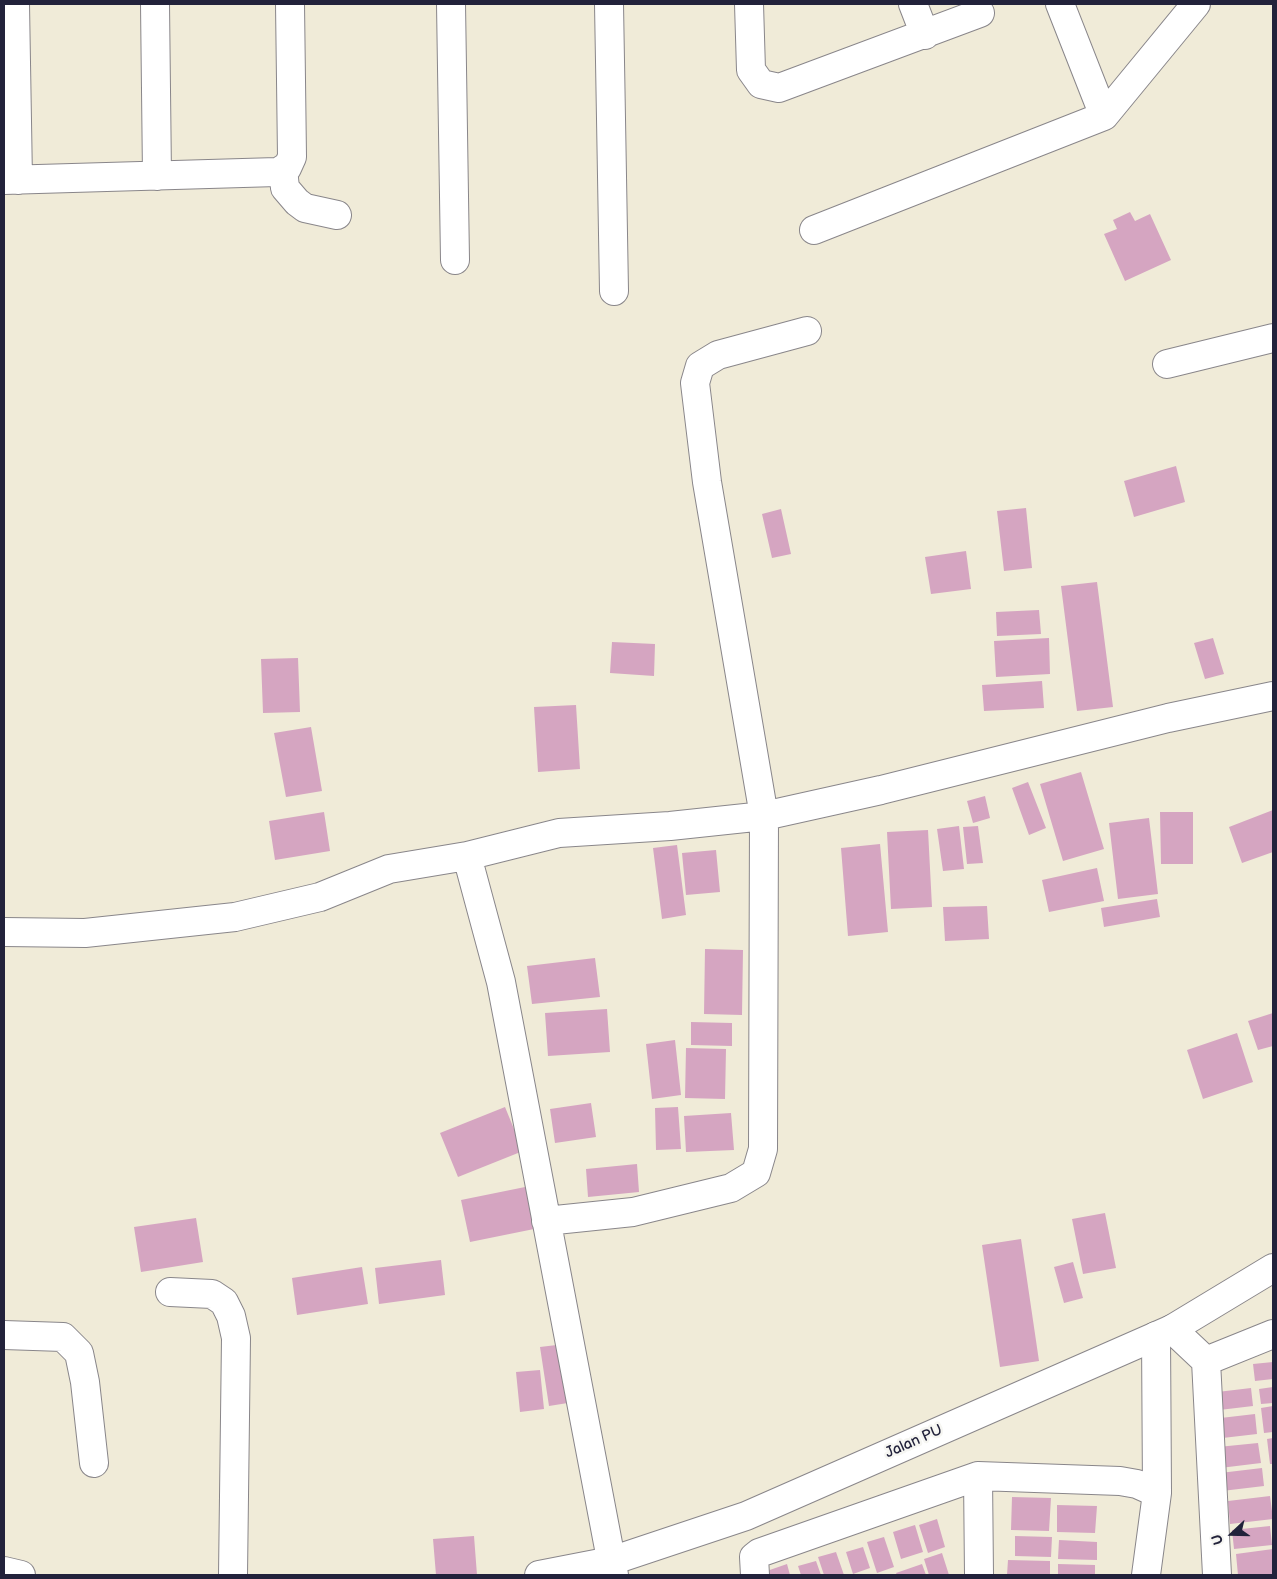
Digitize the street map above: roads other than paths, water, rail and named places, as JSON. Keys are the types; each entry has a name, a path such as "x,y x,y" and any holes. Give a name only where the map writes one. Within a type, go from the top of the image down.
{"street":[{"path":"15,4 11,180 277,172 288,168 292,157 290,4"},
{"path":"155,4 157,176"},
{"path":"451,4 455,260"},
{"path":"609,4 614,291"},
{"path":"749,4 751,70 761,84 779,88 980,14"},
{"path":"913,4 925,35"},
{"path":"1060,4 1104,116"},
{"path":"814,230 1104,116 1196,4"},
{"path":"283,169 285,188 305,208 337,215"},
{"path":"546,1221 633,1212 730,1188 756,1173 763,1149 764,816 707,482 695,382 700,366 718,356 807,331"},
{"path":"1167,364 1273,338"},
{"path":"4,932 85,933 235,917 320,897 389,869 467,856 559,833 670,826 764,816 881,790 1168,718 1273,696"},
{"path":"467,856 501,982 613,1568"},
{"name":"Jalan PU","path":"539,1575 613,1568 746,1516 1164,1333 1273,1268"},
{"path":"170,1292 212,1294 224,1302 231,1316 236,1338 234,1575"},
{"path":"1164,1333 1206,1362"},
{"path":"1146,1575 1157,1492 1164,1333"},
{"path":"1206,1362 1273,1334"},
{"path":"4,1335 63,1336 79,1353 85,1382 94,1463"},
{"path":"1206,1362 1217,1575"},
{"path":"755,1575 754,1557 759,1553 978,1476 1120,1481 1138,1484 1157,1492"},
{"path":"978,1476 979,1575"},
{"path":"4,1571 21,1575"}]}
